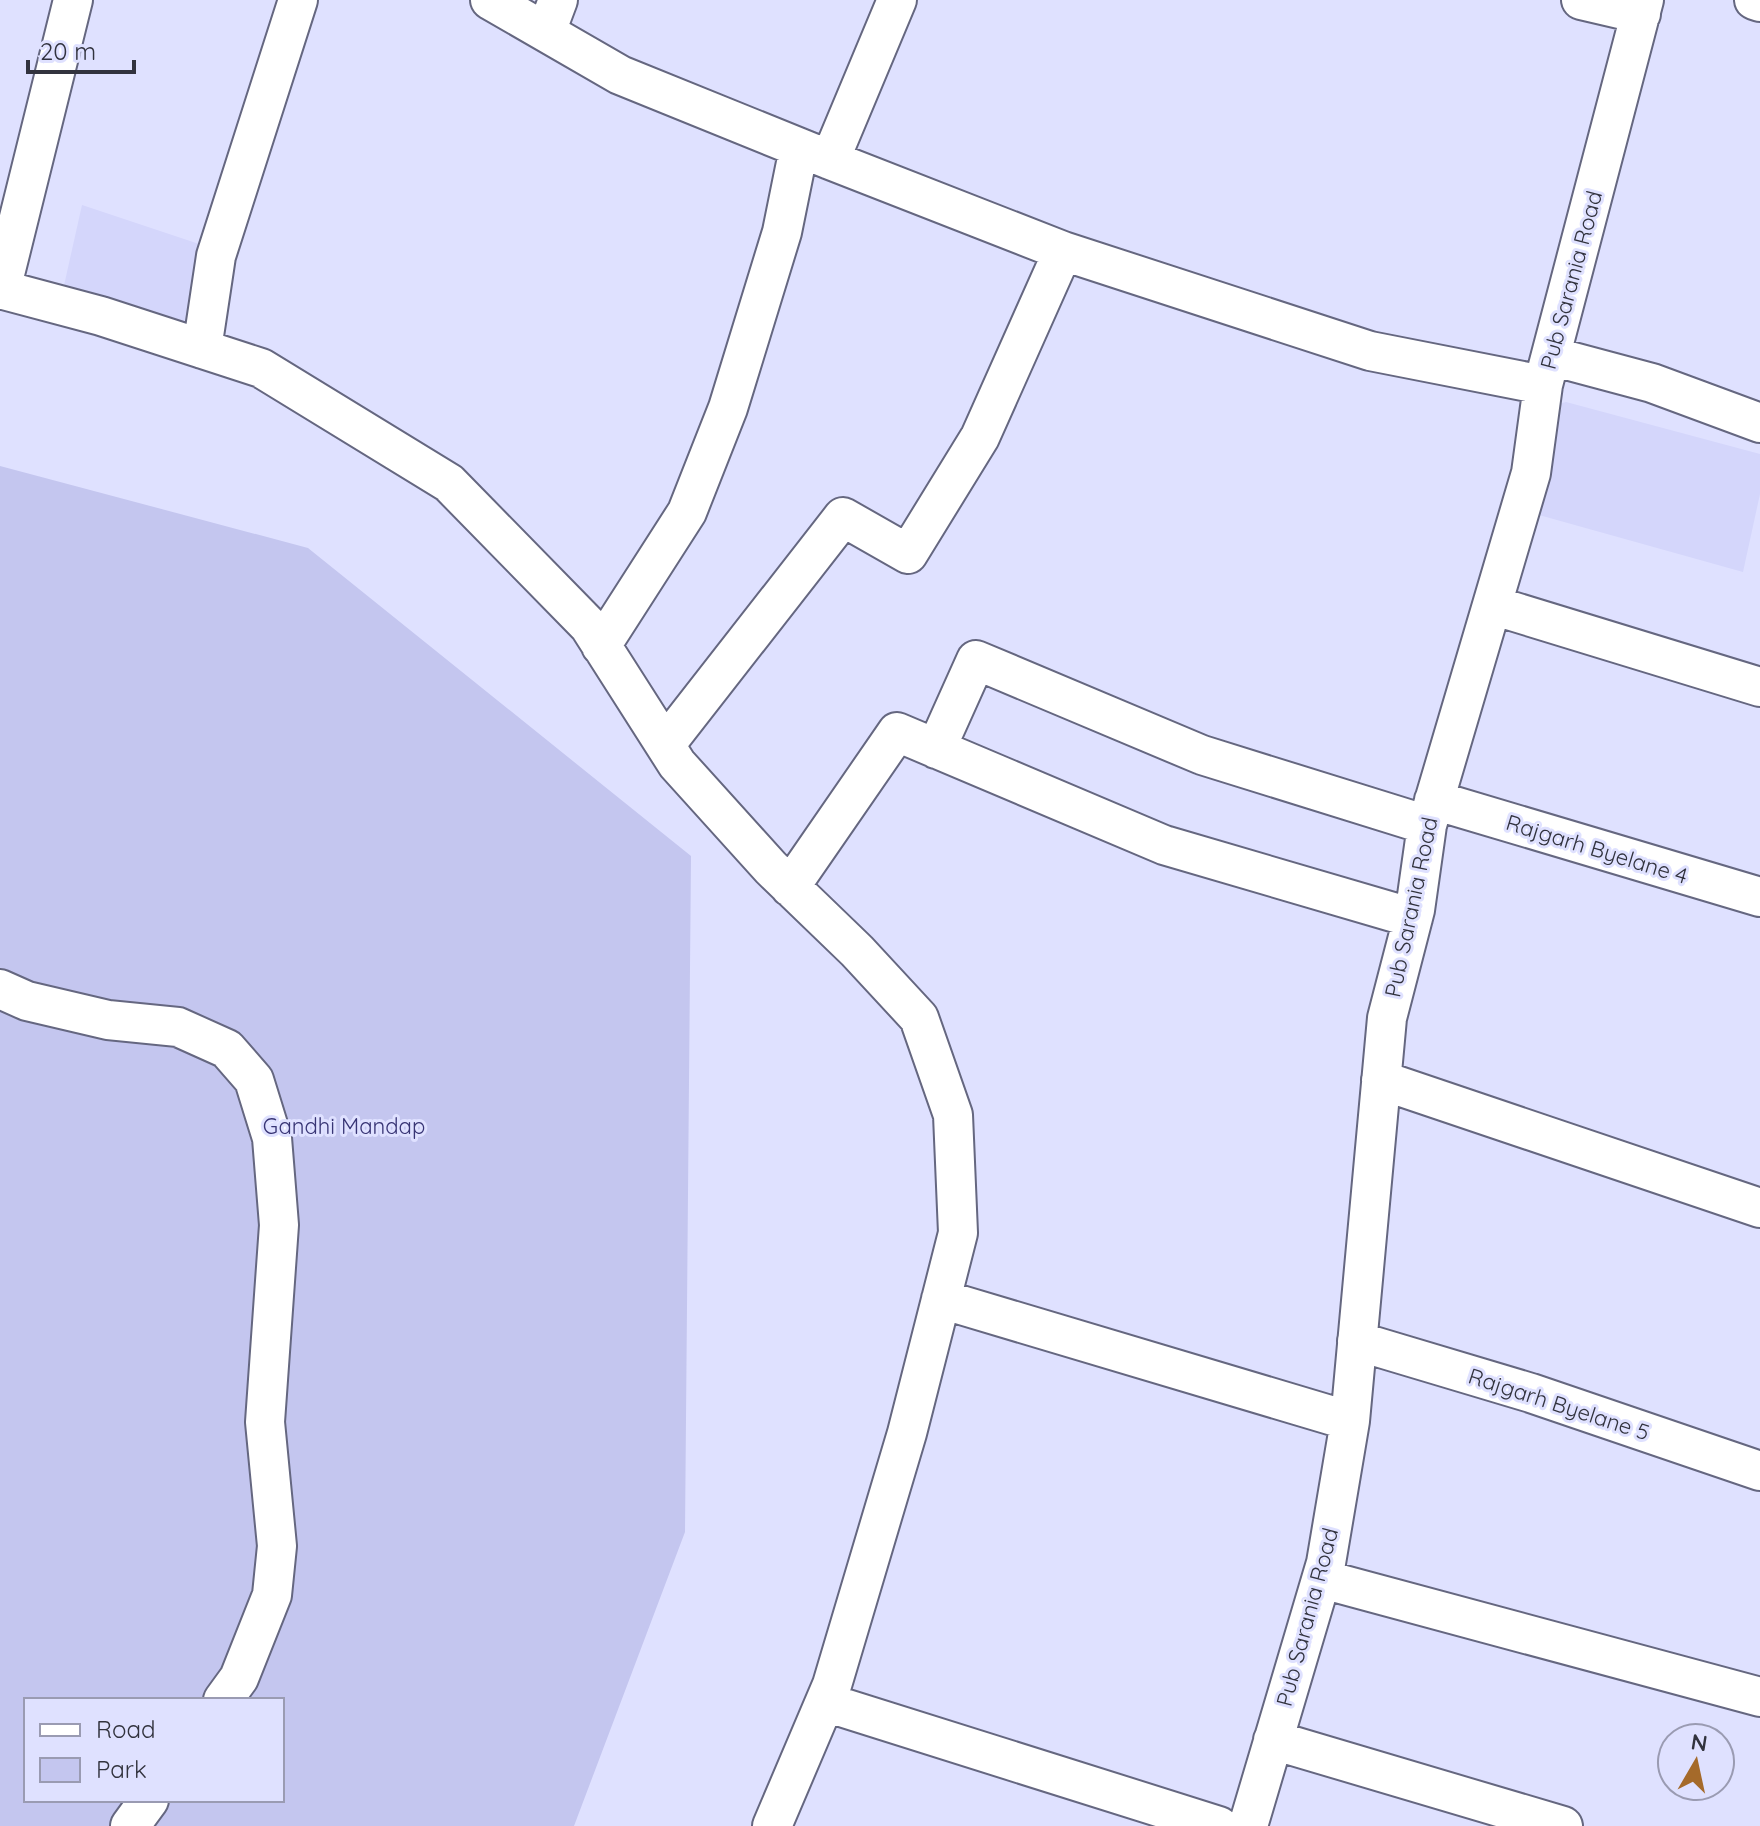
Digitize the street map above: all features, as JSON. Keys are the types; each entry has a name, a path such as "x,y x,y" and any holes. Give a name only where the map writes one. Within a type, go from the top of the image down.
{"street":[{"path":"73,0 0,289 101,316 261,368 449,483 589,626 677,764 790,887 857,951 919,1018 953,1115 958,1233 907,1433 832,1685 772,1826"},
{"path":"202,349 216,256 298,0"},
{"path":"490,0 552,16 620,75 1063,251 1370,351 1652,383 1760,423"},
{"path":"601,646 687,512 728,408 782,232 814,154 897,0"},
{"path":"1581,0 1642,7"},
{"name":"Pub Sarania Road","path":"1248,1826 1322,1579 1350,1421 1387,1018 1413,918 1430,812 1531,473 1547,371 1642,7"},
{"path":"665,745 843,517 908,554 980,437 1063,251"},
{"path":"1492,605 1760,687"},
{"name":"Rajgarh Byelane 4","path":"936,749 976,660 1202,755 1760,897"},
{"path":"790,887 897,732 1164,845 1413,918"},
{"path":"0,989 27,1001 108,1020 178,1027 227,1049 254,1080 272,1138 279,1225 265,1422 277,1546 272,1595 239,1678 224,1698"},
{"path":"1381,1080 1760,1208"},
{"path":"941,1299 1350,1421"},
{"name":"Rajgarh Byelane 5","path":"1357,1341 1531,1393 1760,1471"},
{"path":"1322,1579 1760,1697"},
{"path":"825,1702 1219,1826"},
{"path":"1273,1740 1563,1826"},
{"path":"130,1826 148,1802"}],"shaded area":[{"path":"82,205 226,253 199,333 63,290"},
{"path":"1566,402 1760,454 1760,494 1743,572 1539,515 1526,518 1555,405"}],"green space":[{"name":"Gandhi Mandap","path":"0,466 308,548 691,856 685,1532 574,1826 0,1826"}]}
